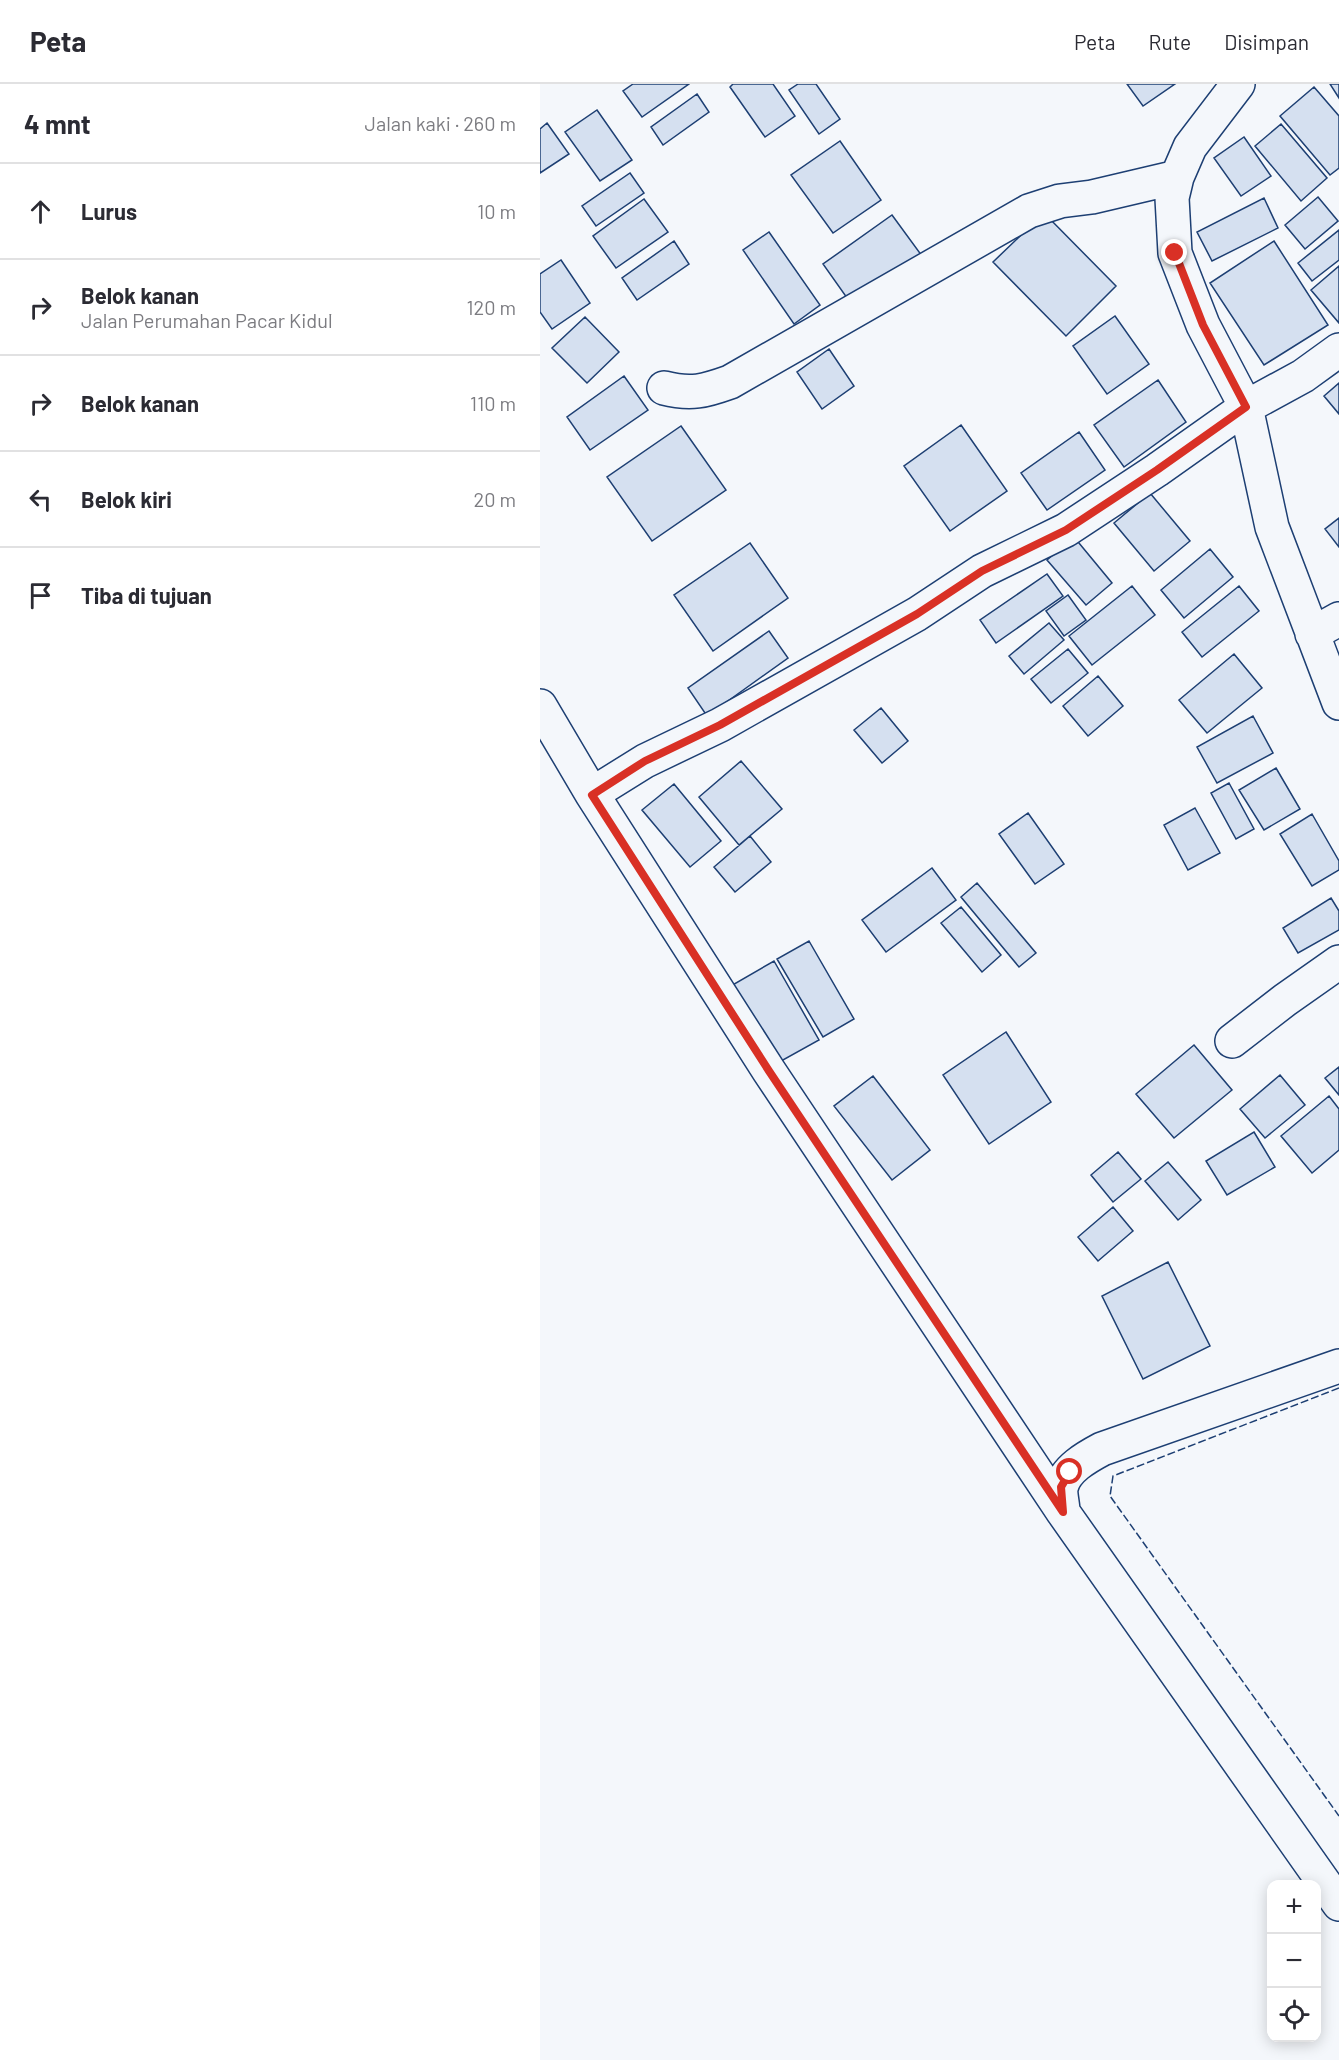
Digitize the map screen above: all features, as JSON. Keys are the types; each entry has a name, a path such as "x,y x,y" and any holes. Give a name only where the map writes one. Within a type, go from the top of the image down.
{"street":[{"path":"1238,84 1190,147 1177,177 1172,198 1175,253 1203,325 1246,407 1272,527 1326,626 1326,666 1339,703"},
{"path":"664,388 681,392 702,392 730,382 1029,211 1060,201 1092,197 1177,177"},
{"path":"592,795 645,761 720,725 917,614 982,571 1066,530 1157,470 1246,407 1303,376 1339,350"},
{"path":"540,706 592,795 769,1071 1063,1512 1339,1905"},
{"path":"1232,1041 1339,962"},
{"path":"1063,1512 1061,1487 1070,1472 1084,1458 1339,1366"}],"building":[{"path":"633,84 689,84 642,117 623,91"},
{"path":"733,84 773,84 795,116 765,137 730,87"},
{"path":"798,84 816,84 840,119 819,134 789,90"},
{"path":"1127,84 1175,84 1143,106"},
{"path":"1330,84 1339,84 1339,98"},
{"path":"1314,87 1339,116 1339,168 1330,175 1280,116"},
{"path":"697,94 709,112 663,145 651,127"},
{"path":"597,110 632,160 600,181 565,132"},
{"path":"547,123 569,154 540,173 540,129"},
{"path":"1281,124 1327,178 1301,201 1255,146"},
{"path":"1244,137 1271,176 1241,196 1214,158"},
{"path":"840,141 881,200 833,233 791,175"},
{"path":"630,173 644,193 596,226 582,206"},
{"path":"1318,197 1338,221 1305,249 1285,225"},
{"path":"1264,198 1278,228 1212,261 1197,232"},
{"path":"644,199 668,232 616,268 593,236"},
{"path":"1044,213 1116,286 1066,336 993,262"},
{"path":"892,215 922,256 852,305 823,264"},
{"path":"1339,230 1339,260 1312,281 1298,263"},
{"path":"769,232 820,305 794,324 743,250"},
{"path":"674,241 689,264 637,300 622,278"},
{"path":"1274,241 1328,325 1264,365 1210,283"},
{"path":"561,260 590,303 552,329 540,312 540,274"},
{"path":"1339,266 1339,323 1311,290"},
{"path":"1115,316 1149,364 1107,394 1073,346"},
{"path":"585,317 619,352 587,383 552,348"},
{"path":"829,349 854,386 822,409 797,372"},
{"path":"624,376 648,410 590,450 567,417"},
{"path":"1158,380 1186,422 1124,467 1094,425"},
{"path":"1339,383 1339,414 1324,396"},
{"path":"961,425 1007,491 950,531 904,466"},
{"path":"681,426 726,490 652,541 607,477"},
{"path":"1079,432 1105,470 1047,510 1021,473"},
{"path":"1150,493 1190,541 1154,571 1114,523"},
{"path":"1339,518 1339,547 1325,529"},
{"path":"1074,537 1112,583 1086,605 1047,560"},
{"path":"750,543 788,598 713,651 674,595"},
{"path":"1210,549 1233,577 1184,618 1161,590"},
{"path":"1047,574 1063,596 996,643 980,620"},
{"path":"1132,586 1155,615 1092,665 1069,636"},
{"path":"1239,586 1259,611 1202,657 1182,632"},
{"path":"1068,595 1086,620 1064,636 1046,611"},
{"path":"1049,623 1064,640 1024,674 1009,656"},
{"path":"769,631 788,658 707,716 688,688"},
{"path":"1068,649 1088,673 1051,703 1031,679"},
{"path":"1234,654 1262,688 1207,733 1179,700"},
{"path":"1098,676 1123,706 1088,736 1063,706"},
{"path":"881,708 908,741 882,763 854,730"},
{"path":"1253,716 1273,753 1217,783 1197,747"},
{"path":"741,761 782,809 739,845 699,797"},
{"path":"1276,768 1300,809 1264,830 1239,790"},
{"path":"1229,783 1254,829 1236,839 1211,793"},
{"path":"674,784 721,841 690,867 642,810"},
{"path":"1195,808 1220,853 1188,870 1164,825"},
{"path":"1028,813 1064,864 1035,884 999,834"},
{"path":"1312,814 1339,861 1339,870 1312,886 1280,834"},
{"path":"750,836 771,862 735,892 714,867"},
{"path":"932,868 956,900 886,952 862,920"},
{"path":"977,883 1036,953 1019,967 961,897"},
{"path":"1331,898 1339,911 1339,930 1298,953 1283,928"},
{"path":"961,907 1001,955 982,972 941,923"},
{"path":"809,941 854,1019 823,1037 777,959"},
{"path":"774,961 819,1040 774,1065 729,987"},
{"path":"1006,1032 1051,1102 989,1144 943,1075"},
{"path":"1194,1045 1232,1090 1174,1138 1136,1094"},
{"path":"1339,1067 1339,1095 1325,1078"},
{"path":"1280,1075 1305,1105 1265,1138 1240,1109"},
{"path":"873,1076 930,1150 892,1180 834,1106"},
{"path":"1329,1096 1339,1109 1339,1150 1312,1173 1281,1136"},
{"path":"1254,1132 1275,1167 1227,1195 1206,1161"},
{"path":"1118,1152 1141,1179 1113,1202 1091,1175"},
{"path":"1168,1162 1201,1200 1178,1220 1145,1181"},
{"path":"1113,1207 1133,1231 1098,1261 1078,1237"},
{"path":"1168,1262 1210,1346 1143,1379 1102,1296"}],"fence":[{"path":"1339,1388 1113,1476 1110,1496 1339,1816"}],"route":[{"path":"1070,1472 1061,1487 1063,1512 769,1071 592,795 645,761 720,725 917,614 982,571 1066,530 1157,470 1246,407 1203,325 1175,253"}]}
